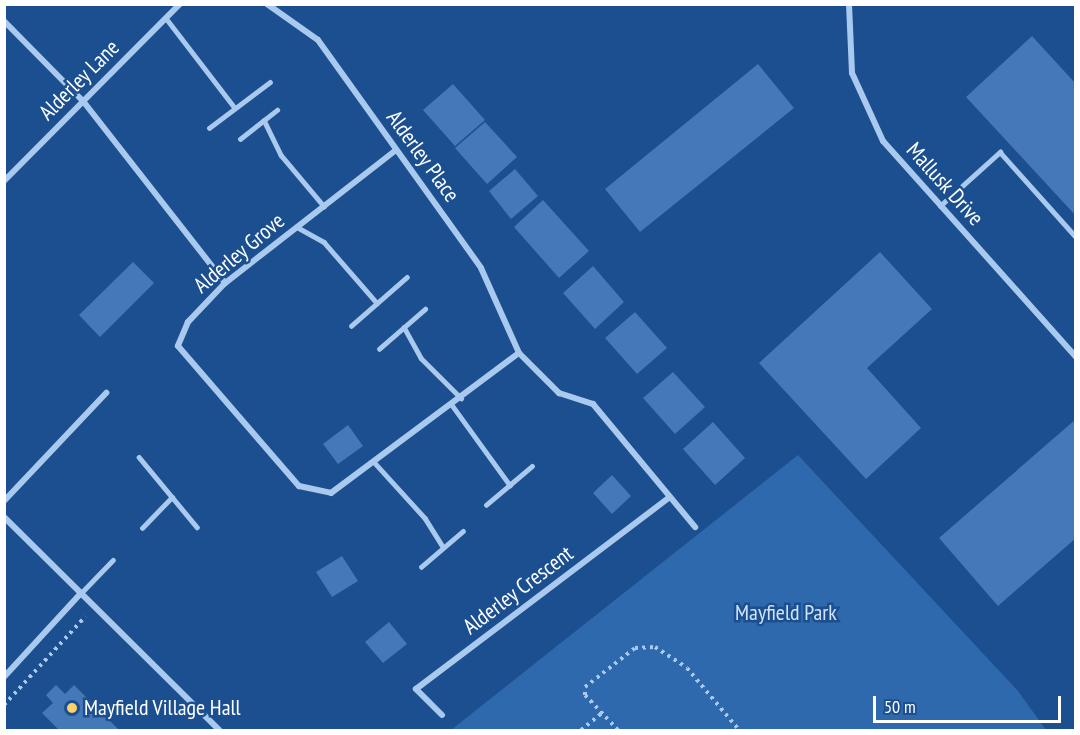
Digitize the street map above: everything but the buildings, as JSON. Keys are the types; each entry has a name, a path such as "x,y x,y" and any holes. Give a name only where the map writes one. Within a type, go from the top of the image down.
{"street":[{"name":"Alderley Lane","path":"4,181 180,4"},
{"name":"Alderley Place","path":"267,4 318,40 481,268 519,353"},
{"name":"Mallusk Drive","path":"849,4 852,73 865,107 884,141 1076,357"},
{"path":"4,21 83,101 225,283"},
{"name":"Alderley Grove","path":"374,462 331,494 299,486 178,346 188,322 225,283 396,150"},
{"path":"374,462 519,353 559,393 593,404 695,527"},
{"path":"4,501 106,393"},
{"name":"Alderley Crescent","path":"442,715 416,689 670,497"},
{"path":"4,517 219,730"},
{"path":"4,677 80,594"}],"lane":[{"path":"166,18 235,108"},
{"path":"209,128 270,82"},
{"path":"240,139 277,110"},
{"path":"264,120 281,155 324,206"},
{"path":"940,206 1000,153 1076,237"},
{"path":"297,227 324,242 377,303"},
{"path":"351,326 407,277"},
{"path":"379,349 425,309"},
{"path":"404,327 421,358 461,398"},
{"path":"452,405 510,485"},
{"path":"139,457 197,527"},
{"path":"374,462 425,518 443,548"},
{"path":"486,505 532,466"},
{"path":"142,528 172,497"},
{"path":"421,567 463,531"},
{"path":"80,594 113,560"}],"path":[{"path":"4,705 94,608"},
{"path":"618,730 585,695 585,687 635,648 655,647 687,668 739,730"},
{"path":"581,730 602,713"}],"green space":[{"name":"Mayfield Park","path":"798,455 1018,691 1046,730 451,730"}],"place":[{"name":"Mayfield Village Hall","path":"72,708"}]}
